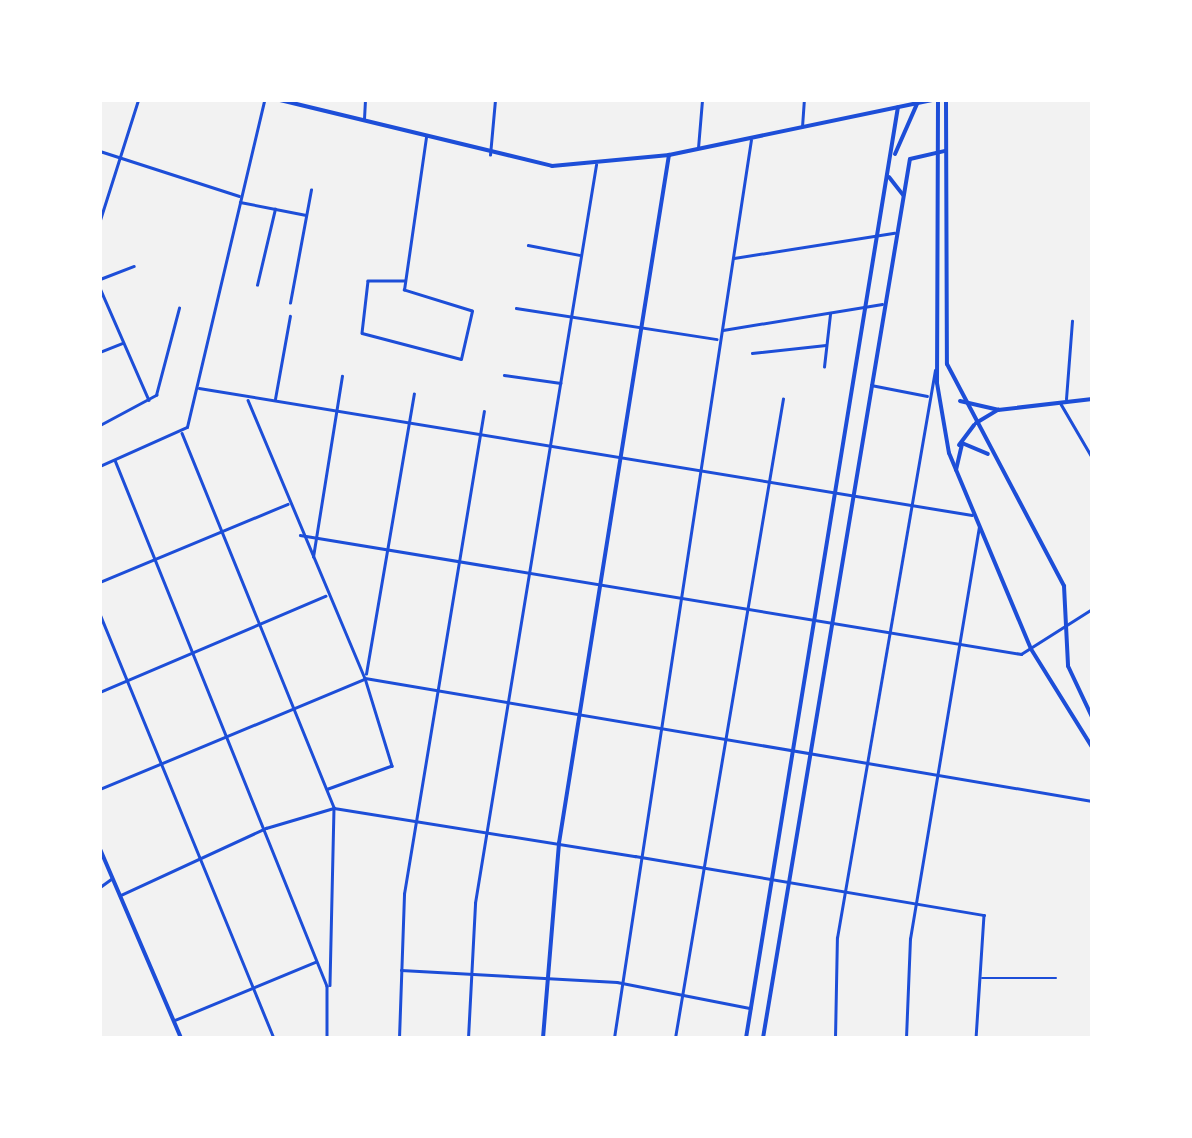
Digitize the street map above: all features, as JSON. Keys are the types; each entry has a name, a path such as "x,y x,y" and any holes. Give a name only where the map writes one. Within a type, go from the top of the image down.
{"main road":[{"path":"280,100 490,155 596,166 669,155 936,100 937,364 962,489 1032,650 1092,747"},
{"path":"946,100 946,350 960,401 1064,586 1062,630 1091,713 1077,718"},
{"path":"892,161 917,104"},
{"path":"746,1038 898,108"},
{"path":"763,1038 903,194 911,156 946,151"},
{"path":"542,1038 559,843 669,155"},
{"path":"889,177 903,194"},
{"path":"960,401 998,410 1092,399"},
{"path":"962,489 958,446 974,425 998,410"},
{"path":"958,446 974,442 995,462"},
{"path":"838,478 854,481"},
{"path":"834,504 850,507"},
{"path":"816,607 833,609"},
{"path":"813,630 829,634"},
{"path":"795,738 812,739"},
{"path":"791,762 808,765"},
{"path":"100,849 181,1038"},
{"path":"774,866 790,870"},
{"path":"770,890 787,893"}],"street":[{"path":"100,220 138,100"},
{"path":"264,100 199,388 182,433 334,808 336,970 327,986"},
{"path":"364,120 365,100"},
{"path":"490,155 494,100"},
{"path":"698,149 702,100"},
{"path":"802,127 804,100"},
{"path":"405,282 368,281 362,334 461,359 472,311 411,296 405,282 426,138"},
{"path":"614,1038 617,982 635,856 751,138"},
{"path":"100,150 240,199 306,214"},
{"path":"468,1038 487,832 596,166"},
{"path":"290,303 310,190"},
{"path":"257,285 275,209"},
{"path":"732,258 896,233"},
{"path":"528,245 582,255"},
{"path":"100,278 134,266"},
{"path":"100,288 150,402"},
{"path":"720,330 884,304"},
{"path":"100,425 150,402 179,308"},
{"path":"516,308 718,340"},
{"path":"824,367 831,312"},
{"path":"274,401 290,316"},
{"path":"1072,321 1063,402 1092,457"},
{"path":"100,352 124,342"},
{"path":"752,353 826,345"},
{"path":"835,1038 845,893 909,507 937,364"},
{"path":"504,375 562,383"},
{"path":"312,562 342,376"},
{"path":"871,385 929,396"},
{"path":"199,388 770,480 851,498 976,515"},
{"path":"365,678 414,394"},
{"path":"247,396 300,535 365,678 392,766 327,790"},
{"path":"675,1038 782,398"},
{"path":"399,1038 400,970 417,822 484,412"},
{"path":"100,466 182,433"},
{"path":"115,460 327,986 327,1038"},
{"path":"100,582 288,503"},
{"path":"906,1038 916,904 980,526"},
{"path":"300,535 958,646 1032,650 1092,609"},
{"path":"100,692 326,596"},
{"path":"100,614 274,1038"},
{"path":"100,789 365,678 1092,801"},
{"path":"120,895 266,828 334,808 559,843 984,914 976,1038"},
{"path":"100,869 106,864"},
{"path":"100,887 112,878"},
{"path":"174,1021 317,961"},
{"path":"400,970 617,982 751,1008"},
{"path":"980,978 1056,978"},
{"path":"367,1038 377,1038"},
{"path":"763,1038 777,1038"}]}
